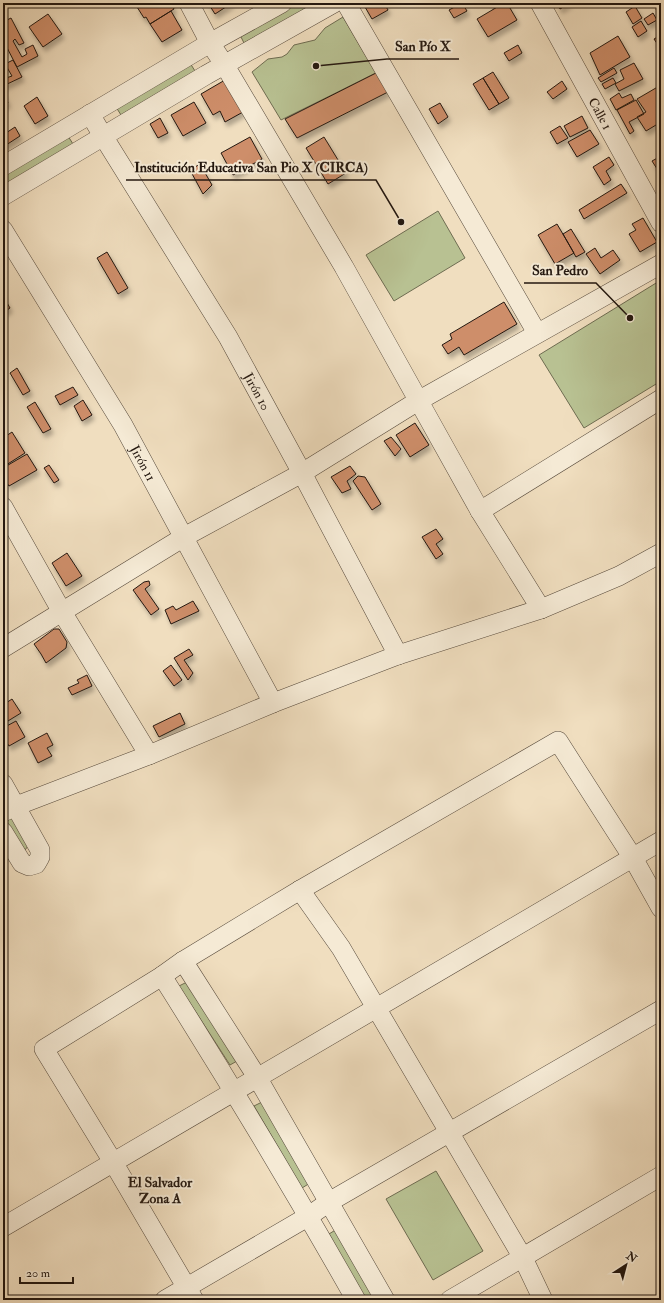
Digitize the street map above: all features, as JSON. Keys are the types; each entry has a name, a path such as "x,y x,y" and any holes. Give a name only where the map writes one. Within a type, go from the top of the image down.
{"street":[{"path":"189,3 210,43 224,64 344,267 480,511 541,609"},
{"path":"3,166 210,43 282,3"},
{"path":"3,196 224,64 334,3"},
{"path":"346,3 537,333"},
{"name":"Calle 1","path":"540,3 661,223"},
{"name":"Jirón 10","path":"90,114 228,337 398,655"},
{"name":"Jirón 11","path":"3,230 123,425 273,702"},
{"path":"3,648 184,537 302,473 418,401 661,264"},
{"path":"480,511 661,399"},
{"path":"3,508 62,612 149,755"},
{"path":"9,809 149,755 273,702 398,655 541,609 620,576 661,553"},
{"path":"190,1294 113,1162 44,1049 162,976 183,961 300,890 558,741 633,858 661,908"},
{"path":"3,784 9,809 40,850 40,857 36,864 29,866 22,863 3,832"},
{"path":"3,1227 234,1090 661,841"},
{"path":"300,890 341,948 376,1007 523,1258 543,1300"},
{"path":"183,961 257,1077 385,1300"},
{"path":"162,976 234,1090 309,1216 356,1300"},
{"path":"165,1300 190,1294 329,1202 661,1010"},
{"path":"450,1300 661,1176"}],"green space":[{"path":"299,3 316,3 244,43 240,35"},
{"path":"343,17 376,73 281,120 252,72 268,59 282,57 287,54 294,45 315,40 325,28"},
{"path":"190,63 195,71 121,115 116,107"},
{"path":"68,136 73,144 3,186 3,175"},
{"path":"438,211 465,258 394,301 366,255"},
{"path":"661,280 661,381 584,428 539,355"},
{"path":"13,818 28,846 25,850 7,824 8,819"},
{"path":"187,982 237,1061 230,1065 179,986"},
{"path":"262,1102 310,1183 302,1188 254,1106"},
{"path":"436,1171 483,1251 433,1280 386,1199"},
{"path":"337,1229 375,1300 365,1300 329,1234"}],"building":[{"path":"144,3 171,3 174,9 150,24 137,7"},
{"path":"208,3 232,3 215,14"},
{"path":"373,3 384,3 388,10 372,19 365,7"},
{"path":"462,3 467,11 454,18 449,10"},
{"path":"491,3 503,3 493,8"},
{"path":"504,3 507,3 517,20 488,37 477,19"},
{"path":"557,3 570,3 560,9"},
{"path":"635,6 642,18 633,24 626,12"},
{"path":"661,6 661,19 656,9"},
{"path":"171,11 182,30 162,42 150,24"},
{"path":"653,13 657,20 648,25 644,19"},
{"path":"48,14 62,34 43,47 29,27"},
{"path":"11,18 24,43 19,45 15,39 13,41 22,57 27,54 25,49 33,45 38,56 17,67 3,40 3,22"},
{"path":"641,21 647,31 638,37 632,27"},
{"path":"661,35 661,47 660,48 654,39"},
{"path":"618,36 630,57 600,75 590,53"},
{"path":"518,45 522,53 509,61 504,53"},
{"path":"13,60 22,77 3,86 3,73 6,78 12,76 5,64"},
{"path":"634,63 643,79 619,91 615,84 624,79 620,70"},
{"path":"614,68 617,73 601,82 598,78"},
{"path":"493,72 509,98 499,104 483,78"},
{"path":"376,73 388,92 297,138 285,119"},
{"path":"483,78 499,104 489,110 473,84"},
{"path":"613,78 616,83 605,89 602,84"},
{"path":"225,80 243,112 225,122 220,111 213,115 201,94"},
{"path":"562,81 567,89 553,99 547,92"},
{"path":"661,85 661,122 646,131 637,117 646,112 637,99"},
{"path":"3,93 8,103 3,106"},
{"path":"619,93 622,98 631,94 634,100 616,110 610,99"},
{"path":"37,97 48,116 35,124 24,106"},
{"path":"636,100 644,114 629,122 634,131 630,134 617,110"},
{"path":"194,102 206,123 183,136 171,115"},
{"path":"440,103 448,117 438,124 429,109"},
{"path":"582,116 588,128 570,137 564,126"},
{"path":"160,118 168,133 158,138 150,124"},
{"path":"560,126 568,138 557,144 550,132"},
{"path":"15,127 20,136 3,147 3,135"},
{"path":"590,130 599,144 577,157 568,142"},
{"path":"250,137 262,159 233,175 221,153"},
{"path":"324,137 346,173 328,184 306,148"},
{"path":"661,156 661,171 659,172 652,161"},
{"path":"609,157 614,165 606,171 611,180 604,185 593,167"},
{"path":"200,164 212,185 203,194 190,170"},
{"path":"621,184 627,193 584,219 579,210"},
{"path":"643,218 657,242 640,252 629,234 636,230 632,224"},
{"path":"557,224 574,253 555,264 538,235"},
{"path":"571,229 585,252 576,257 563,234"},
{"path":"595,248 601,258 613,250 620,260 600,274 586,254"},
{"path":"107,252 128,288 118,294 97,258"},
{"path":"3,296 10,308 3,313"},
{"path":"504,302 517,324 464,355 459,347 448,354 442,345 452,339 450,334"},
{"path":"17,368 30,391 23,395 10,373"},
{"path":"73,387 78,395 60,405 55,396"},
{"path":"83,400 92,415 82,421 74,406"},
{"path":"35,402 51,429 43,433 27,407"},
{"path":"415,423 429,445 410,457 396,435"},
{"path":"12,432 25,453 3,467 3,438"},
{"path":"391,437 401,449 395,456 384,441"},
{"path":"27,454 37,470 9,486 3,477 3,468"},
{"path":"49,465 59,480 54,483 44,468"},
{"path":"350,466 356,474 347,481 351,489 342,493 331,477"},
{"path":"358,476 365,477 381,504 372,510 353,481"},
{"path":"436,529 443,539 436,544 443,554 436,559 422,537"},
{"path":"67,553 82,576 66,586 52,563"},
{"path":"149,581 150,585 145,589 159,609 151,615 133,590 144,582"},
{"path":"193,601 199,611 171,624 165,610 173,606 176,610"},
{"path":"54,629 59,629 67,642 66,648 46,663 34,644"},
{"path":"189,649 193,655 184,660 193,673 188,680 174,658"},
{"path":"171,665 182,680 174,686 163,671"},
{"path":"87,675 92,686 72,695 68,688 79,683 77,680"},
{"path":"12,699 21,713 3,724 3,705"},
{"path":"180,713 185,724 159,737 153,726"},
{"path":"16,721 25,737 9,746 3,736 3,728"},
{"path":"47,733 53,745 47,748 52,756 38,763 28,743"}],"place":[{"name":"San Pío X","path":"316,66"},
{"name":"Institución Educativa San Pio X (CIRCA)","path":"401,222"},
{"name":"San Pedro","path":"630,318"}],"district":[{"name":"El Salvador Zona A","path":"160,1190"}]}
